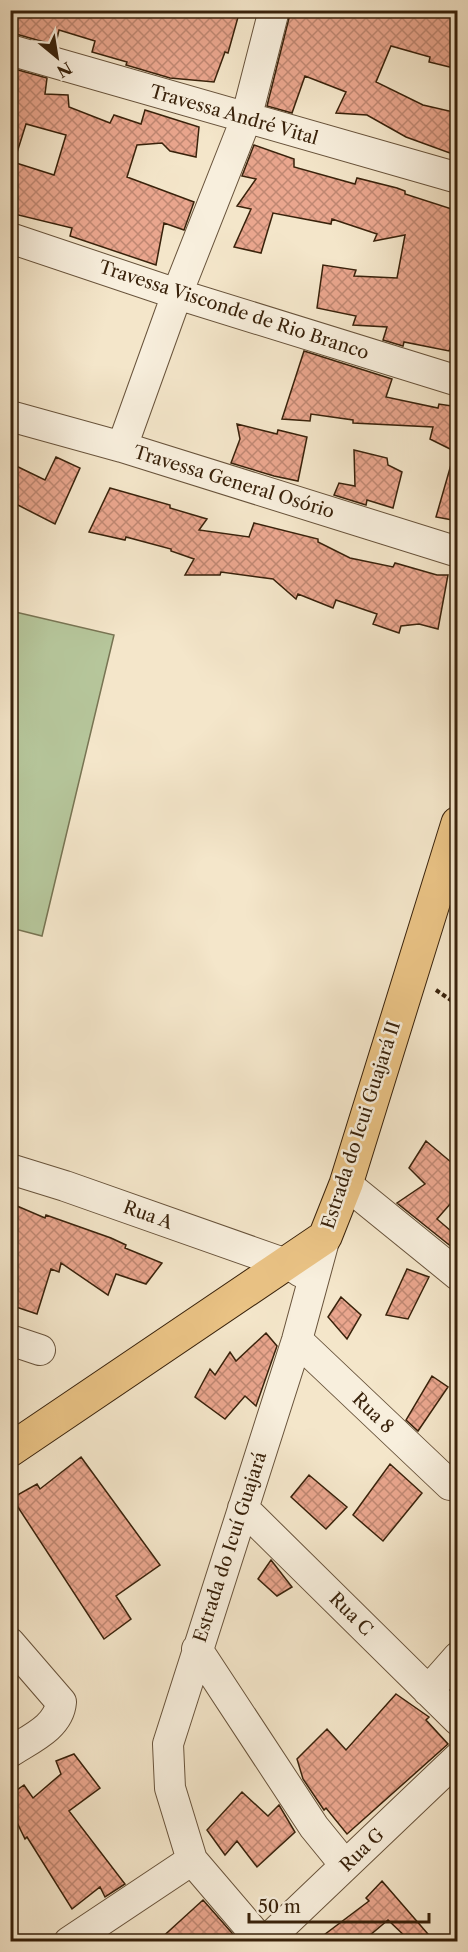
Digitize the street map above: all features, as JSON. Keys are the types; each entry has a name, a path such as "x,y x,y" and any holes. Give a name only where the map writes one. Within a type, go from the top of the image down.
{"main road":[{"name":"Estrada do Icui Guajará II","path":"10,1450 325,1237 346,1184 458,823"}],"street":[{"path":"122,447 177,294 246,119 274,10"},
{"name":"Travessa André Vital","path":"10,50 458,178"},
{"name":"Travessa Visconde de Rio Branco","path":"10,238 177,294 458,381"},
{"name":"Travessa General Osório","path":"10,416 122,447 458,552"},
{"name":"Rua A","path":"10,1169 65,1186 302,1272 311,1287"},
{"path":"346,1184 458,1275"},
{"name":"Estrada do Icuí Guajará","path":"192,1860 170,1788 168,1744 297,1340 325,1237"},
{"path":"10,1340 40,1350"},
{"name":"Rua 8","path":"297,1340 450,1485"},
{"name":"Rua C","path":"243,1508 458,1720"},
{"path":"10,1642 61,1702 60,1712 54,1722 10,1752"},
{"path":"197,1649 314,1827 345,1865"},
{"path":"428,1690 458,1657"},
{"name":"Rua G","path":"264,1941 458,1758"},
{"path":"69,1941 192,1860 264,1941"}],"green space":[{"path":"11,611 114,635 42,936 11,928"}],"building":[{"path":"10,10 240,10 228,53 225,52 214,82 170,78 126,65 127,62 92,52 95,41 59,30 56,43 51,44 16,34 10,31"},
{"path":"291,10 450,10 458,14 458,55 454,68 429,62 430,57 391,46 376,82 423,105 458,113 458,156 406,137 367,115 336,113 346,92 305,76 292,113 267,106"},
{"path":"11,68 47,78 45,94 68,95 69,107 110,123 114,115 141,124 145,110 199,127 196,157 170,151 162,143 137,145 127,177 194,202 184,230 164,223 156,265 70,236 72,228 10,213 10,161 54,175 66,135 26,124 15,159 10,158"},
{"path":"254,145 294,159 294,167 355,184 357,178 397,188 405,191 405,194 458,211 458,349 451,346 449,351 404,342 403,346 383,340 387,327 353,325 356,316 317,308 323,265 356,270 354,276 397,278 405,235 374,241 377,234 332,219 331,224 273,213 261,253 234,247 251,209 237,206 256,179 242,176"},
{"path":"304,351 392,379 386,397 438,408 439,404 458,407 458,453 430,439 433,427 353,423 353,420 311,414 310,421 282,419"},
{"path":"237,424 277,434 278,430 307,437 298,481 231,463 240,439"},
{"path":"354,450 387,458 388,465 402,472 393,508 367,500 366,505 334,495 339,483 355,486"},
{"path":"56,457 80,468 55,524 10,501 10,463 45,480"},
{"path":"452,461 458,462 458,521 436,517"},
{"path":"110,488 170,505 170,508 207,519 199,530 249,537 254,523 318,539 318,542 350,558 393,567 395,563 437,575 448,575 438,629 419,624 401,626 399,633 373,624 377,614 336,600 333,608 298,594 296,599 273,579 221,572 220,575 185,575 194,559 171,551 171,549 126,537 125,540 89,532"},
{"path":"426,1141 458,1168 458,1195 437,1219 458,1237 458,1252 397,1203 425,1184 409,1168"},
{"path":"10,1203 45,1218 46,1215 111,1238 126,1245 125,1248 162,1263 146,1284 116,1274 108,1295 61,1263 59,1272 51,1269 37,1314 10,1305"},
{"path":"407,1269 429,1277 408,1319 386,1315"},
{"path":"341,1297 361,1315 347,1339 328,1317"},
{"path":"266,1333 277,1346 256,1406 245,1396 225,1419 195,1397 210,1369 215,1375 230,1352 236,1361"},
{"path":"432,1376 448,1387 418,1431 406,1420"},
{"path":"81,1457 160,1565 116,1596 131,1619 104,1639 12,1498 37,1484 40,1489"},
{"path":"390,1464 422,1493 383,1541 353,1515"},
{"path":"309,1475 347,1507 326,1529 291,1497"},
{"path":"271,1560 292,1587 277,1596 258,1579"},
{"path":"396,1694 429,1717 426,1720 448,1744 347,1834 326,1808 324,1810 303,1779 297,1759 327,1729 346,1750"},
{"path":"74,1754 100,1788 69,1811 125,1884 105,1897 100,1887 72,1909 27,1837 25,1839 10,1808 10,1795 24,1785 33,1798 61,1774 56,1761"},
{"path":"242,1792 268,1816 279,1805 295,1832 257,1867 237,1841 225,1855 207,1830"},
{"path":"382,1881 434,1941 410,1941 388,1920 363,1941 316,1941 369,1901 366,1898"},
{"path":"203,1900 239,1941 158,1941"}]}
